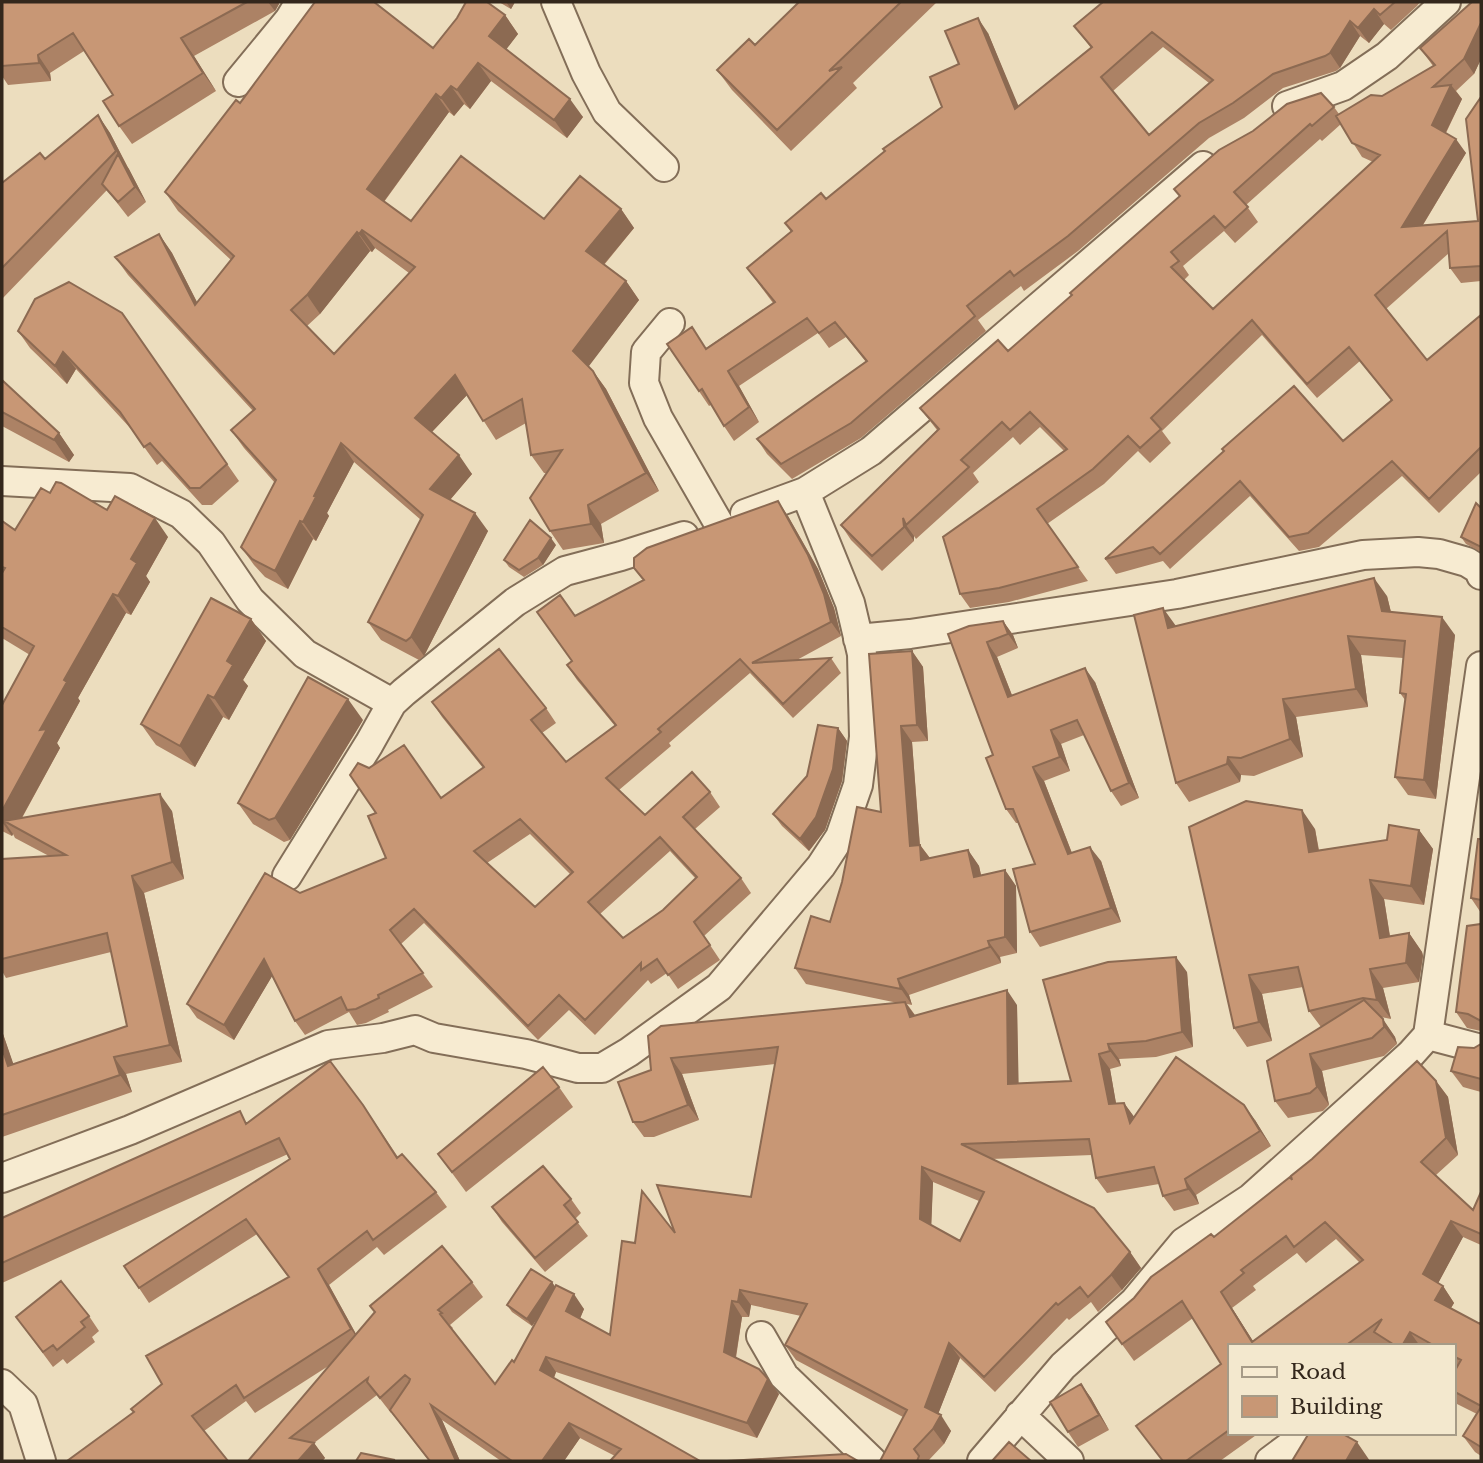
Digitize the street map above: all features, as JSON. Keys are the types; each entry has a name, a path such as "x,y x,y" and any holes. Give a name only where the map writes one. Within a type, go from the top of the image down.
{"street":[{"path":"238,82 289,20 300,2"},
{"path":"556,2 586,73 607,112 664,167"},
{"path":"1262,125 1289,104 1343,86 1387,56 1446,2"},
{"path":"287,876 369,744 391,703 515,602 565,571 719,524 804,492 871,451 1220,151"},
{"path":"670,323 646,352 644,383 657,418 719,524"},
{"path":"2,481 131,488 181,513 211,542 250,600 305,654 391,703"},
{"path":"2,1178 130,1130 328,1045 383,1038 415,1030 433,1038 526,1054 578,1068 602,1068 629,1052 719,987 821,866 839,837 858,785 864,737 862,654 850,603 804,492"},
{"path":"858,639 910,634 1177,594 1363,555 1418,552 1439,554 1466,562 1480,570 1481,575"},
{"path":"982,1461 1062,1366 1134,1302 1184,1242 1251,1198 1410,1055 1428,1035 1481,666"},
{"path":"1428,1035 1481,1049"},
{"path":"761,1336 784,1376 872,1461"},
{"path":"2,1384 23,1404 41,1461"},
{"path":"1020,1415 1069,1461"},
{"path":"1270,1461 1309,1435"}],"building":[{"path":"2,2 247,2 181,38 203,73 119,126 103,101 113,95 73,33 38,55 39,63 2,66"},
{"path":"315,2 374,2 433,48 466,2 487,2 505,15 489,36 570,99 554,120 478,63 457,90 451,86 441,98 436,94 367,189 411,221 461,156 544,219 580,176 621,209 586,251 626,281 573,351 593,371 646,473 588,505 591,524 550,531 530,498 562,450 531,455 522,399 483,421 455,375 415,418 459,455 430,489 475,513 411,637 406,641 368,622 423,515 341,443 314,496 316,497 303,522 300,521 275,571 252,559 241,547 276,480 231,430 255,409 115,257 159,234 195,305 234,256 165,192 236,100 240,103","holes":["362,230 415,267 334,354 291,310 307,295 357,232 359,234"]},
{"path":"799,2 901,2 829,71 842,67 777,130 717,70 749,39 755,45"},
{"path":"1103,2 1395,2 1380,15 1374,9 1358,28 1350,21 1330,53 1273,74 1199,123 1068,236 1014,276 1010,271 967,306 975,316 851,423 781,464 757,439 867,361 835,322 819,333 807,318 728,371 749,407 724,426 702,389 699,391 667,344 692,327 706,349 775,302 747,268 792,231 785,223 821,193 826,199 885,151 883,149 942,107 930,77 959,64 945,31 978,18 1015,109 1092,47 1074,26","holes":["1152,32 1213,80 1149,135 1101,77"]},
{"path":"1472,2 1481,2 1481,23 1464,59 1433,87 1451,85 1432,125 1456,139 1402,227 1478,221 1466,119 1481,97 1481,266 1450,268 1447,231 1375,295 1427,360 1481,315 1481,447 1429,499 1392,461 1308,533 1289,537 1240,481 1160,554 1153,547 1105,559 1224,451 1222,449 1294,386 1343,441 1392,400 1349,347 1307,384 1252,320 1151,418 1161,429 1140,448 1128,436 1093,469 1037,509 1078,567 999,588 960,594 943,537 1067,449 1030,412 1010,430 1002,422 961,460 969,467 906,525 903,518 904,527 872,556 841,525 939,429 920,408 998,340 1008,351 1180,196 1174,189 1219,150 1253,131 1287,104 1321,93 1334,107 1312,126 1310,124 1234,192 1248,207 1225,228 1214,216 1171,252 1179,261 1171,267 1213,309 1380,155 1352,143 1336,116 1371,95 1382,96 1435,65 1420,48"},
{"path":"98,115 116,151 2,268 2,183 40,153 45,159"},
{"path":"118,154 135,187 118,202 102,184"},
{"path":"69,282 122,313 227,464 200,488 190,488 150,443 144,447 120,412 63,352 55,366 18,331 35,299"},
{"path":"2,380 59,433 54,440 2,412"},
{"path":"56,482 107,510 115,496 155,518 131,559 137,563 118,596 113,594 64,680 67,682 40,730 47,729 2,811 2,705 34,646 2,627 2,573 5,568 2,567 2,521 15,530 41,488 50,493"},
{"path":"778,501 808,555 824,594 831,622 752,663 831,658 783,704 740,659 658,729 661,732 606,778 645,815 692,772 710,792 683,817 741,878 694,922 710,945 668,975 657,959 641,970 641,963 585,1020 559,995 528,1026 414,909 390,930 423,973 356,1009 347,1010 341,997 295,1021 264,959 224,1025 187,1004 265,873 300,893 386,858 368,816 376,813 350,775 358,763 369,768 404,745 441,798 484,767 432,702 499,649 546,708 531,720 566,762 616,725 567,665 572,661 537,612 560,595 575,616 644,580 634,568 634,558 647,548","holes":["520,819 573,872 535,907 474,851","660,837 697,877 663,910 623,938 588,902"]},
{"path":"1476,503 1481,508 1481,547 1461,537"},
{"path":"530,520 551,538 538,558 519,570 504,560"},
{"path":"1374,578 1382,611 1442,617 1424,780 1395,777 1406,694 1400,693 1405,641 1348,636 1356,689 1283,699 1290,739 1241,758 1228,757 1227,764 1176,783 1134,615 1163,608 1168,628"},
{"path":"211,598 251,619 227,661 233,665 214,698 208,695 180,746 141,724"},
{"path":"1003,621 1008,634 987,642 1008,697 1085,668 1129,783 1111,791 1077,720 1051,730 1060,757 1033,767 1068,854 1090,847 1111,908 1030,932 1013,869 1035,864 1013,809 1006,809 986,758 993,755 948,634 969,626"},
{"path":"912,651 917,725 901,726 910,846 920,845 921,860 968,850 974,877 1005,870 1005,937 988,941 990,947 898,979 901,989 795,968 811,916 830,922 842,882 857,807 881,812 869,654"},
{"path":"308,677 348,699 275,818 269,820 238,803"},
{"path":"818,725 838,728 833,769 816,817 800,839 773,814 807,776"},
{"path":"160,794 172,862 132,876 170,1045 114,1057 120,1075 2,1115 2,1048 8,1066 127,1026 107,933 2,959 2,859 66,855 4,821"},
{"path":"1246,801 1302,810 1309,852 1387,840 1389,825 1419,830 1411,886 1370,880 1380,938 1409,933 1406,963 1370,969 1377,1000 1363,998 1309,1011 1298,967 1249,975 1259,1022 1234,1028 1189,827"},
{"path":"1478,839 1481,839 1481,900 1471,898"},
{"path":"1481,924 1481,1021 1468,1014 1456,1012 1467,926"},
{"path":"1176,957 1182,1032 1146,1041 1108,1044 1110,1051 1099,1054 1109,1104 1124,1103 1130,1123 1176,1057 1244,1105 1260,1131 1185,1179 1188,1189 1163,1196 1154,1167 1096,1178 1089,1139 961,1144 1094,1208 1130,1252 1088,1297 1080,1287 1058,1305 1056,1303 984,1377 949,1343 925,1407 941,1415 933,1429 914,1449 919,1456 917,1461 880,1461 907,1410 785,1345 807,1304 740,1290 738,1302 732,1301 724,1352 759,1369 768,1379 747,1423 546,1357 540,1370 700,1461 610,1461 621,1449 569,1423 542,1461 512,1461 431,1405 456,1461 430,1461 390,1410 409,1382 410,1379 405,1375 380,1398 367,1382 368,1378 290,1438 314,1443 298,1461 248,1461 375,1312 370,1306 442,1246 472,1282 438,1310 495,1384 512,1360 514,1362 556,1285 574,1294 566,1311 610,1335 622,1241 635,1243 642,1191 675,1233 657,1185 751,1197 778,1047 671,1058 688,1105 643,1122 633,1122 618,1082 651,1070 648,1036 661,1026 905,1002 910,1017 1007,990 1008,1084 1071,1081 1043,980 1108,962","holes":["922,1167 984,1192 960,1241 920,1219"]},
{"path":"1364,1000 1383,1019 1384,1027 1372,1038 1310,1054 1317,1087 1310,1093 1275,1101 1267,1061"},
{"path":"1481,1044 1481,1079 1451,1071 1458,1047 1474,1048"},
{"path":"330,1061 363,1105 397,1158 402,1154 436,1192 373,1240 367,1231 318,1269 351,1329 244,1398 236,1385 192,1416 228,1461 67,1461 134,1412 131,1409 162,1384 146,1356 289,1277 246,1219 139,1288 124,1266 290,1159 279,1138 2,1263 2,1218 240,1111 246,1124"},
{"path":"1417,1061 1436,1081 1446,1138 1421,1162 1473,1210 1481,1192 1481,1234 1451,1221 1423,1274 1443,1286 1435,1300 1480,1324 1481,1322 1481,1406 1455,1392 1455,1370 1461,1360 1455,1357 1455,1344 1431,1344 1410,1332 1403,1344 1393,1344 1374,1332 1382,1319 1348,1344 1228,1344 1228,1431 1186,1461 1163,1461 1136,1426 1221,1364 1182,1301 1122,1344 1106,1322 1134,1298 1151,1277 1211,1234 1214,1237 1290,1177 1292,1180 1291,1176","holes":["1325,1222 1363,1260 1252,1342 1221,1292 1244,1273 1241,1270 1286,1236 1294,1247"]},
{"path":"543,1067 559,1087 452,1172 438,1154"},
{"path":"543,1166 571,1199 564,1205 578,1222 535,1258 492,1207"},
{"path":"531,1269 552,1282 527,1319 507,1305"},
{"path":"61,1281 89,1316 81,1322 85,1327 57,1350 53,1345 43,1352 16,1317"},
{"path":"1081,1384 1099,1415 1068,1432 1050,1402"},
{"path":"1481,1407 1481,1447 1463,1436"},
{"path":"1308,1435 1345,1435 1357,1442 1346,1461 1292,1461"},
{"path":"1009,1442 1031,1461 992,1461"},
{"path":"361,1453 395,1460 356,1461"},
{"path":"846,1454 858,1461 727,1461"}]}
